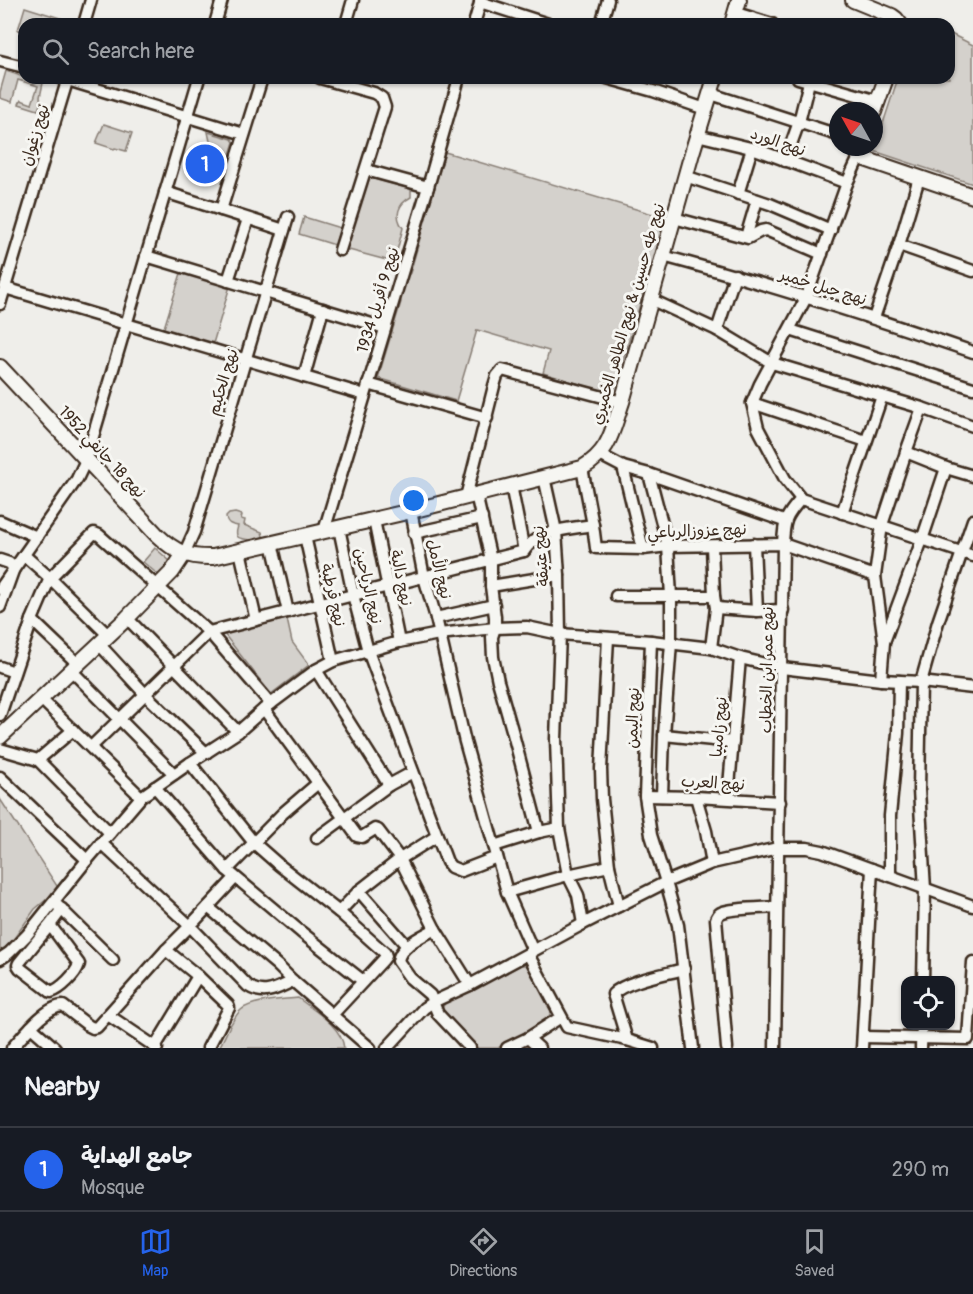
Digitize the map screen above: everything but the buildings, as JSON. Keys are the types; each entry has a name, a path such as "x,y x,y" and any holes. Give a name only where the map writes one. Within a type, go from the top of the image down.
{"street":[{"path":"86,18 91,0"},
{"path":"217,18 222,0"},
{"path":"348,18 353,0"},
{"path":"603,18 608,0"},
{"path":"853,0 895,18"},
{"path":"476,18 480,1 530,18"},
{"path":"736,12 754,18"},
{"path":"0,61 18,66"},
{"name":"نهج زغوان","path":"0,304 4,281 63,84"},
{"path":"82,84 244,134"},
{"path":"0,589 76,479 86,460 197,84"},
{"path":"221,210 260,84"},
{"path":"340,250 384,111 382,98 374,93 344,84"},
{"name":"نهج 9 أفريل 1934","path":"324,531 457,84"},
{"path":"627,84 705,109"},
{"name":"نهج طه حسين & نهج الطاهر الخميري","path":"184,554 213,557 374,520 582,468 600,455 622,402 714,84"},
{"path":"786,161 799,122 805,84"},
{"path":"818,84 864,102"},
{"path":"878,102 884,84"},
{"path":"711,94 829,132"},
{"name":"نهج الورد","path":"697,135 752,148 847,183"},
{"path":"738,194 752,148"},
{"path":"858,156 806,298 752,403 758,428 785,480 801,499 973,556"},
{"path":"869,156 919,178 973,196"},
{"path":"366,170 428,187"},
{"path":"685,177 757,200 831,230"},
{"path":"874,318 919,178"},
{"path":"165,192 284,230"},
{"path":"746,237 757,200"},
{"name":"نهج الحكيم","path":"184,554 194,532 288,217"},
{"path":"674,218 746,237 752,237 766,230 822,254"},
{"path":"228,281 248,219"},
{"path":"899,245 973,271"},
{"path":"146,256 385,328"},
{"name":"نهج جبل خمير","path":"663,256 735,275 874,318 973,352"},
{"path":"717,330 735,275"},
{"path":"4,281 126,324 304,377 487,418"},
{"path":"650,299 717,330 772,363 922,408 973,426"},
{"path":"304,377 323,309"},
{"path":"790,330 973,388"},
{"name":"نهج 18 جانفي 1952","path":"0,367 157,536 168,546 184,554"},
{"path":"539,832 495,665 492,645 495,628 491,560 482,518 471,495 487,418 500,372 504,370 622,402"},
{"path":"842,513 882,396"},
{"path":"752,403 866,441"},
{"path":"881,680 884,642 875,576 882,525 922,408"},
{"path":"906,452 973,477"},
{"path":"600,455 623,467 784,521 801,499"},
{"path":"623,467 643,549"},
{"name":"نهج عزوزالرباعي","path":"582,468 596,548 643,549 668,546 783,544 875,576"},
{"path":"884,642 946,468"},
{"path":"649,474 668,546 671,596 671,643 664,735 663,796"},
{"name":"نهج عتيقة","path":"544,477 556,531 559,575 560,634 556,739 559,828 568,875 578,895 583,924"},
{"path":"511,485 524,551"},
{"name":"نهج الأمل","path":"411,511 424,577 495,852 507,891 531,952 561,1017"},
{"path":"414,533 482,518"},
{"name":"نهج دالية","path":"374,520 399,642"},
{"path":"923,976 926,889 919,790 921,682 938,622 973,520"},
{"path":"0,521 36,537"},
{"name":"نهج عمر ابن الخطاب","path":"775,1048 784,521"},
{"path":"91,747 209,632 524,551 538,537 556,531 593,525"},
{"name":"نهج الرياحين","path":"339,528 368,651 447,862 451,867 461,871 495,852"},
{"path":"0,715 32,620 50,578 94,532 209,632 268,707 318,783 357,836 360,837 377,829 400,859 435,929 470,985"},
{"name":"نهج قرطبة","path":"305,536 333,661"},
{"path":"272,543 288,612"},
{"path":"754,544 757,611"},
{"path":"711,648 716,608 712,546"},
{"path":"240,550 256,620"},
{"path":"0,737 127,618 172,572 184,554"},
{"path":"24,555 50,578 104,640 145,694 206,753"},
{"path":"0,560 9,563 14,568"},
{"path":"0,607 14,568"},
{"path":"491,586 559,575"},
{"path":"616,596 714,596"},
{"path":"436,618 494,605"},
{"path":"716,608 783,610"},
{"path":"127,618 238,732"},
{"path":"32,620 119,719 174,774"},
{"path":"50,924 79,964 75,972 57,990 51,992 18,965 50,924 58,906 87,860 141,797 238,732 316,670 333,661 399,642 439,634 527,627 560,634 651,640 711,648 782,668 973,688"},
{"path":"608,638 601,769 602,799 609,866 619,906"},
{"name":"نهج اليمن","path":"651,640 645,796 651,835 678,925 693,1048"},
{"name":"نهج زامبيا","path":"728,798 740,658"},
{"path":"0,667 14,672"},
{"path":"316,670 389,784"},
{"path":"890,876 890,816 898,733 899,681"},
{"path":"41,699 141,797"},
{"path":"38,760 73,730"},
{"path":"664,735 733,742"},
{"path":"0,749 38,760 110,832"},
{"path":"190,763 254,843 339,912 383,950 386,956"},
{"path":"317,838 389,784 413,772"},
{"path":"0,777 87,860"},
{"path":"12,1048 32,1027 59,1006 63,1006 93,1028 97,1027 208,907 254,843 283,813 318,783"},
{"path":"155,787 231,874 363,981"},
{"name":"نهج العرب","path":"645,796 780,802"},
{"path":"696,797 712,863"},
{"path":"495,852 539,832 559,828"},
{"path":"339,912 359,891 400,859 437,836"},
{"path":"101,843 190,926 248,986 254,990 268,991 293,981"},
{"path":"387,1048 423,1008 666,882 712,863 778,848 822,850 973,906"},
{"path":"507,891 609,866"},
{"path":"872,869 862,1042 921,1043 968,1039 973,962"},
{"path":"359,891 407,946"},
{"path":"0,959 58,906"},
{"path":"58,906 113,960"},
{"path":"208,907 370,1048"},
{"path":"727,1048 717,916 728,910 777,907"},
{"path":"435,929 407,946 399,955 398,961 410,978 430,995 438,1014 470,1048"},
{"path":"166,950 226,1001 230,1008 208,1048"},
{"path":"332,1015 386,956 399,955"},
{"path":"627,1040 613,994 641,980 684,969"},
{"path":"108,1015 156,1048 198,976"},
{"path":"507,1048 561,1017 567,1028 627,1040 653,1048"},
{"path":"32,1027 55,1048"},
{"path":"528,1038 539,1048"}],"shaded area":[{"path":"25,7 60,18 22,18"},
{"path":"955,36 973,45 973,184 883,154 883,124 896,84 955,84"},
{"path":"6,71 18,75 12,102 0,98"},
{"path":"31,84 43,84 38,110 19,104 21,100 32,104 38,86"},
{"path":"104,124 132,133 126,151 96,143"},
{"path":"208,132 232,139 234,142 223,177 218,154 213,155"},
{"path":"445,152 666,218 613,394 543,373 549,351 477,330 456,401 378,378 401,302 402,287 410,273"},
{"path":"367,177 411,189 411,197 400,207 398,215 403,228 394,262 345,249"},
{"path":"304,217 340,228 335,245 299,234"},
{"path":"182,270 230,286 212,347 163,331"},
{"path":"235,513 242,515 241,519 245,520 244,525 262,532 261,539 238,537 236,533 238,526 229,523 226,517"},
{"path":"155,548 171,562 161,577 143,562"},
{"path":"287,619 292,642 309,665 271,694 224,634"},
{"path":"0,799 59,889 35,909 10,944 0,951"},
{"path":"521,965 529,967 551,1008 548,1018 498,1048 476,1048 442,1011 442,1008 445,1003"},
{"path":"298,998 333,1026 344,1048 219,1048 241,1010 260,1002"}],"place":[{"name":"جامع الهداية","path":"205,164"}]}
